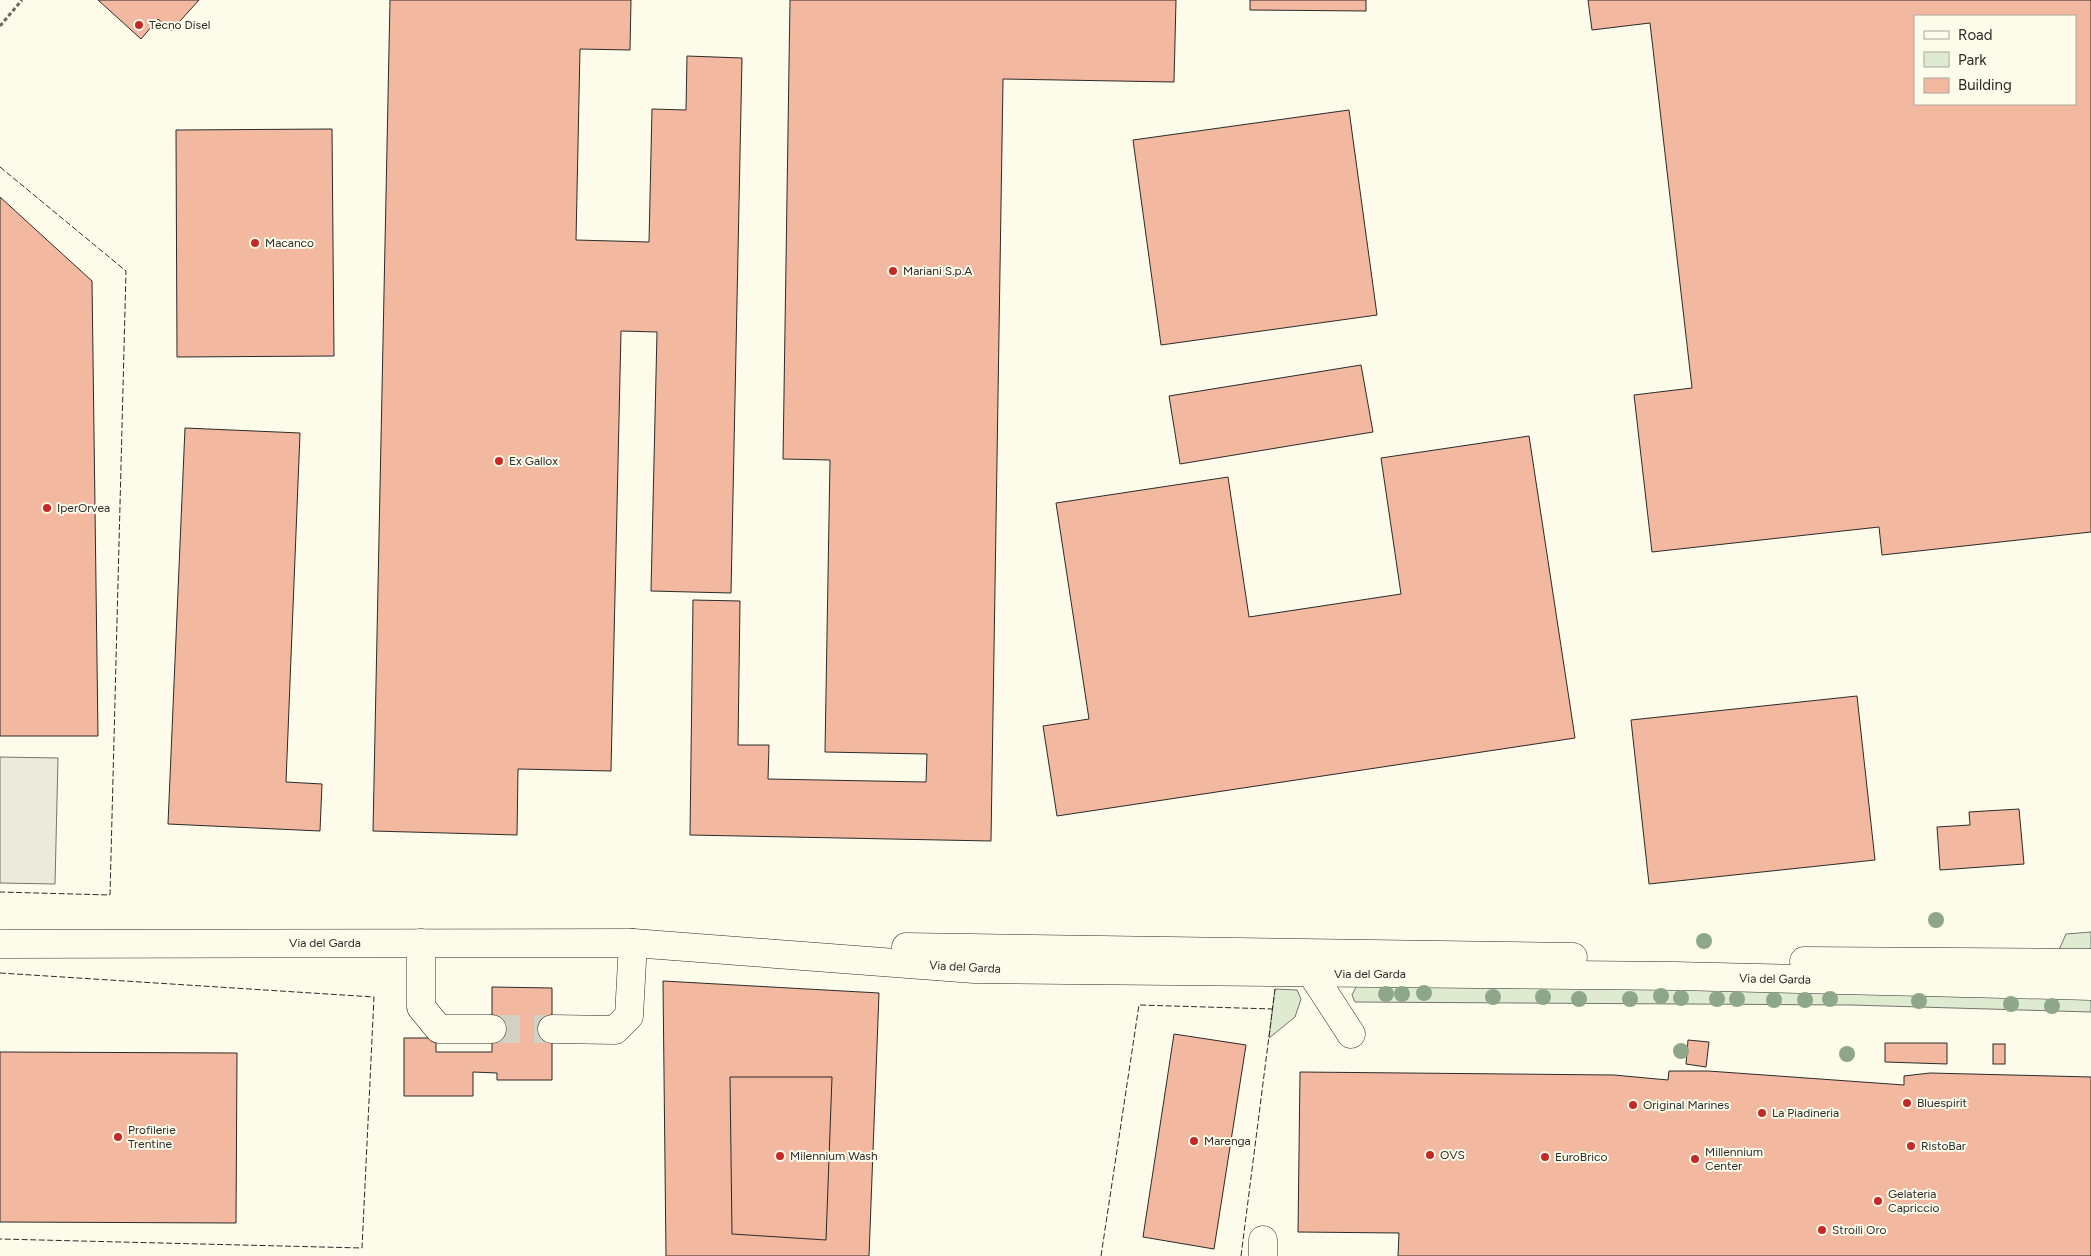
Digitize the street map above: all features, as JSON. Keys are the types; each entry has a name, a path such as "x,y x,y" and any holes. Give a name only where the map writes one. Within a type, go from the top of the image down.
{"main road":[{"path":"421,943 420,1007 439,1029 492,1029"},
{"name":"Via del Garda","path":"0,944 642,944 1333,952 1941,963 2091,962"},
{"name":"Via del Garda","path":"642,944 974,969 1312,974 1675,976 2091,986"},
{"path":"552,1030 616,1030 629,1016 642,944"},
{"path":"1312,974 1351,1034"}],"path":[{"path":"0,26 22,0"}],"green space":[{"path":"2091,932 2091,953 2058,952 2066,934"},
{"path":"1357,985 1851,989 2091,998 2091,1012 1851,1005 1355,1002 1352,995"},
{"path":"1275,989 1297,990 1301,999 1295,1017 1269,1038"}],"shaded area":[{"path":"0,757 58,758 55,884 0,883"}],"building":[{"name":"Tecno Disel","path":"98,0 199,0 171,31 158,19 141,39"},
{"name":"Ex Gallox","path":"390,0 631,0 630,50 580,49 576,240 649,242 652,109 686,110 687,56 742,58 731,593 651,591 657,332 621,331 611,771 518,769 517,835 373,831"},
{"name":"Mariani S.p.A","path":"790,0 1176,0 1174,82 1003,79 991,841 690,835 693,600 740,601 738,745 769,745 768,779 926,782 927,754 825,752 830,460 783,459"},
{"path":"1250,0 1366,0 1366,11 1250,10"},
{"path":"1588,0 2091,0 2091,532 1882,555 1879,527 1652,552 1634,395 1692,388 1650,23 1592,30"},
{"path":"1349,110 1377,315 1161,345 1133,140"},
{"name":"Macanco","path":"332,129 334,356 177,357 176,130"},
{"name":"IperOrvea","path":"0,197 92,281 98,736 0,736"},
{"path":"1361,365 1373,432 1180,464 1169,396"},
{"path":"185,428 300,433 286,782 322,784 320,831 168,824"},
{"path":"1529,436 1575,738 1057,816 1043,726 1089,719 1056,503 1228,477 1249,617 1401,594 1381,458"},
{"path":"1857,696 1875,860 1649,884 1631,720"},
{"path":"2019,809 2024,864 1940,870 1937,827 1970,825 1969,812"},
{"path":"663,981 879,993 869,1256 666,1256"},
{"path":"492,987 552,988 552,1080 497,1080 497,1073 473,1072 473,1096 404,1096 404,1038 436,1038 436,1052 492,1052"},
{"name":"Marenga","path":"1174,1034 1246,1045 1214,1249 1143,1237"},
{"path":"1688,1040 1709,1042 1706,1067 1686,1064"},
{"path":"1885,1043 1947,1043 1947,1064 1885,1062"},
{"path":"1993,1044 2005,1044 2005,1064 1993,1064"},
{"name":"Profilerie Trentine","path":"0,1052 237,1053 236,1223 0,1222"},
{"name":"Millennium Center","path":"1669,1071 1708,1071 1904,1085 1904,1076 1930,1073 2091,1077 2091,1256 1398,1256 1399,1233 1298,1232 1300,1072 1614,1075 1668,1080"},
{"name":"Milennium Wash","path":"730,1077 832,1077 826,1240 732,1234"}],"tunnel":[{"path":"492,1029 552,1029"}],"fence":[{"path":"0,167 126,271 110,895 0,892"},
{"path":"0,973 374,997 362,1248 0,1239"},
{"path":"1241,1256 1275,989"},
{"path":"1101,1256 1139,1005 1273,1009"}],"place":[{"name":"Tecno Disel","path":"139,25"},
{"name":"Macanco","path":"255,243"},
{"name":"Mariani S.p.A","path":"893,271"},
{"name":"Ex Gallox","path":"499,461"},
{"name":"IperOrvea","path":"47,508"},
{"name":"Bluespirit","path":"1907,1103"},
{"name":"Original Marines","path":"1633,1105"},
{"name":"La Piadineria","path":"1762,1113"},
{"name":"Profilerie Trentine","path":"118,1137"},
{"name":"Marenga","path":"1194,1141"},
{"name":"RistoBar","path":"1911,1146"},
{"name":"OVS","path":"1430,1155"},
{"name":"Milennium Wash","path":"780,1156"},
{"name":"EuroBrico","path":"1545,1157"},
{"name":"Millennium Center","path":"1695,1159"},
{"name":"Gelateria Capriccio","path":"1878,1201"},
{"name":"Stroili Oro","path":"1822,1230"}]}
